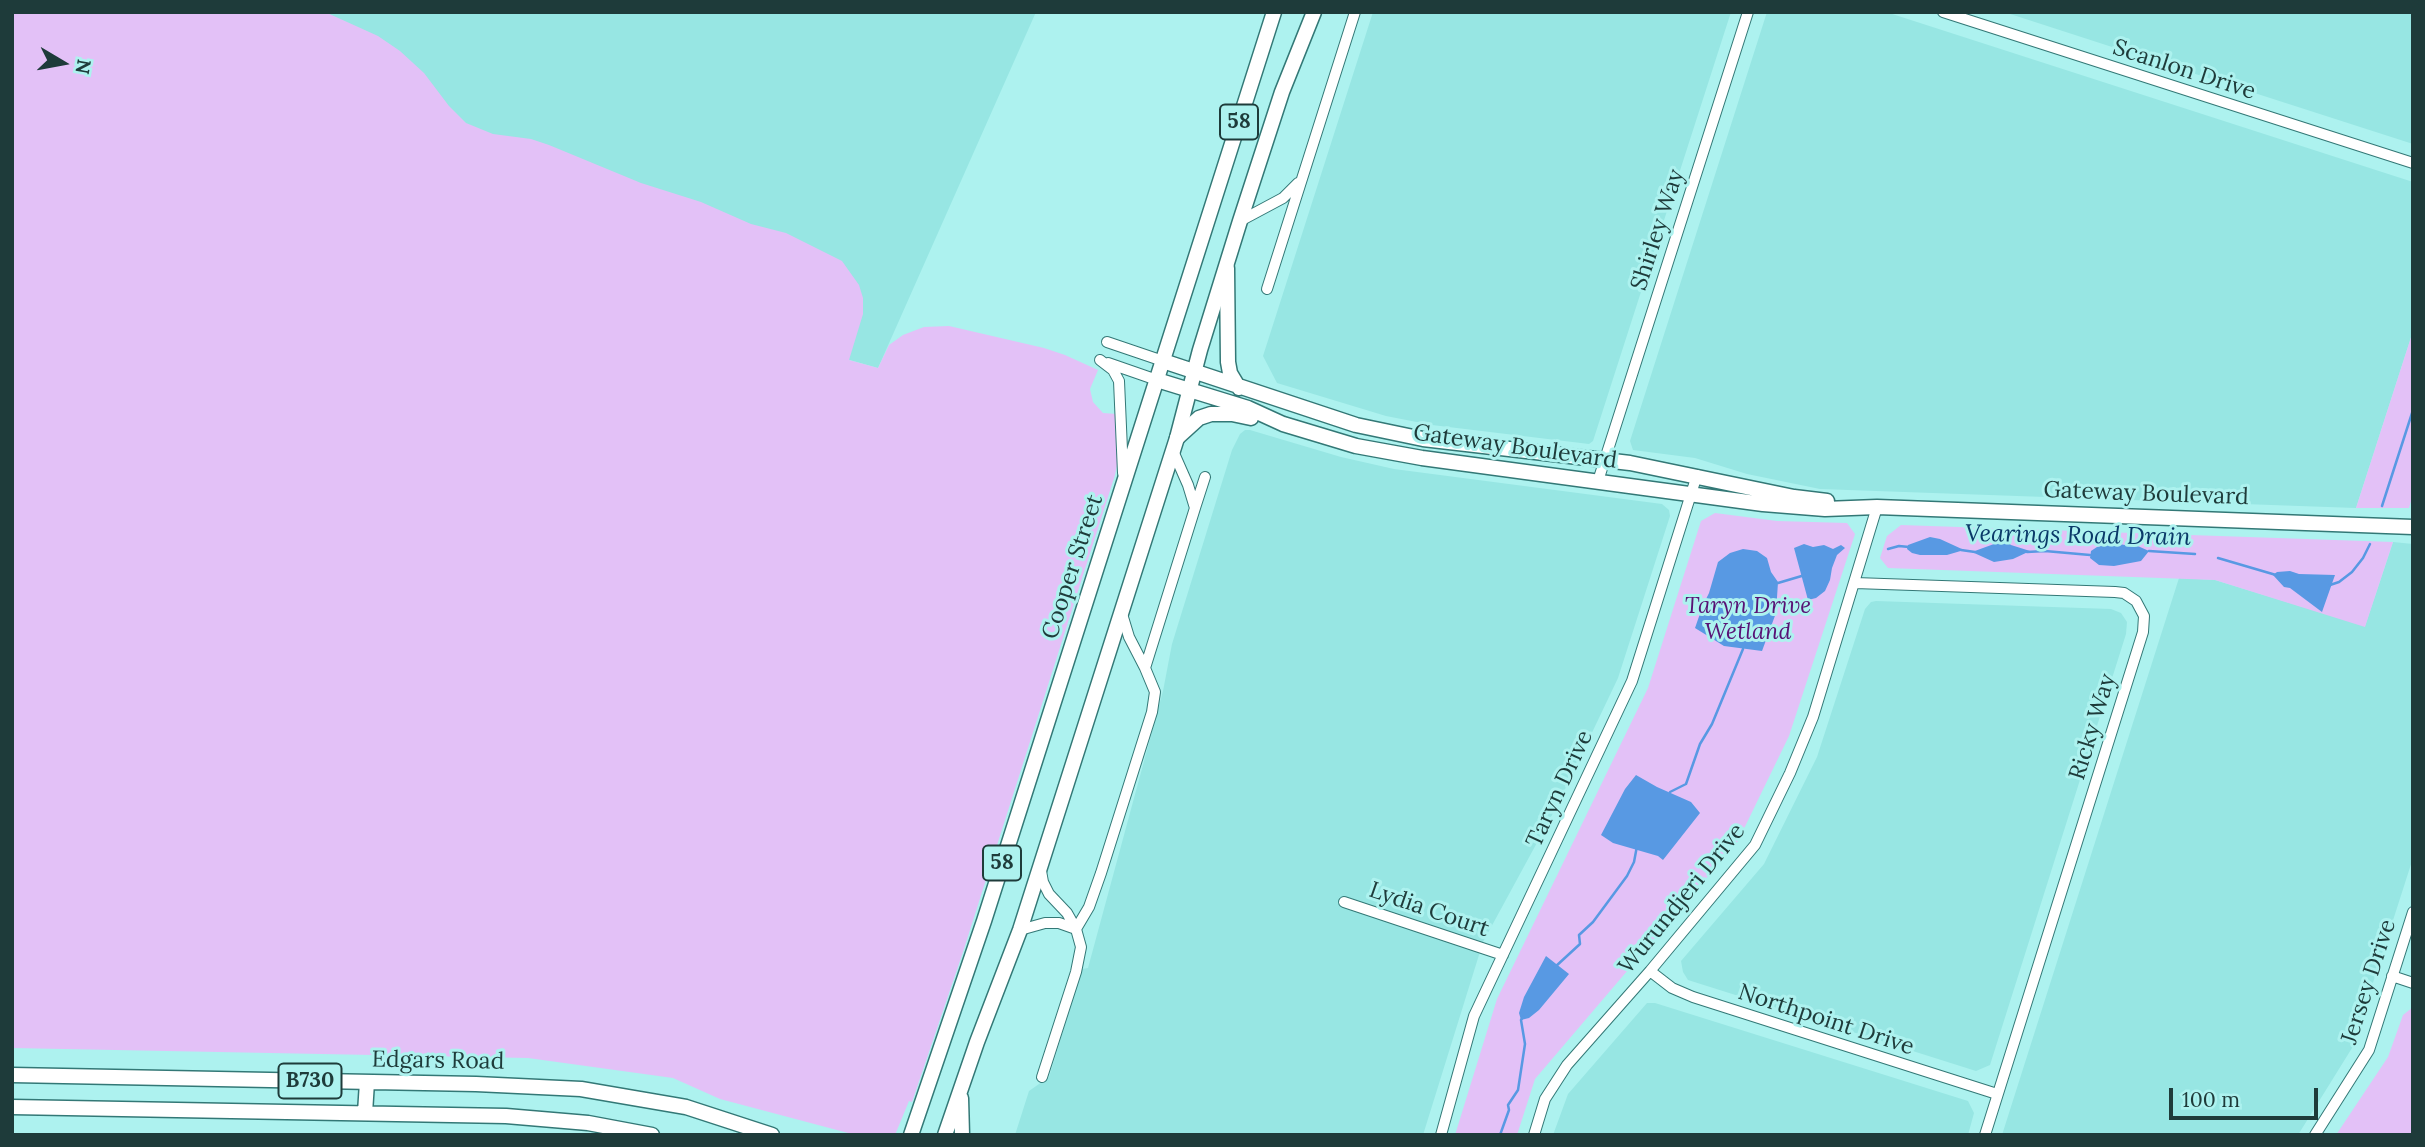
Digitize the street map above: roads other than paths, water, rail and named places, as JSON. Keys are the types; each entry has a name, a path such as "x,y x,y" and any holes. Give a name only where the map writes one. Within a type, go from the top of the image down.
{"main road":[{"name":"Cooper Street","path":"913,1129 984,920 1274,12"},
{"name":"58","path":"945,1135 1020,930 1175,444 1240,221 1282,92 1314,12"},
{"path":"1227,263 1228,362 1238,388"},
{"name":"Gateway Boulevard","path":"1163,361 1356,425 1423,439 1603,459 1697,475 1794,497 1877,507"},
{"name":"Gateway Boulevard","path":"1157,380 1356,446 1422,458 1794,508 1877,507 2413,527"},
{"path":"1175,444 1199,418 1211,414 1232,414 1283,424"},
{"path":"1422,458 1423,439"},
{"name":"Edgars Road","path":"12,1075 542,1086 608,1092 687,1107 772,1135"},
{"path":"365,1113 367,1082"},
{"path":"961,1090 962,1135"},
{"name":"B730","path":"12,1107 547,1119 588,1123 652,1135"},
{"path":"904,1135 913,1129"}],"street":[{"path":"1267,289 1355,12"},
{"name":"Shirley Way","path":"1598,481 1748,12"},
{"name":"Scanlon Drive","path":"1943,12 2413,163"},
{"path":"1240,221 1283,198 1294,189 1302,177"},
{"path":"1107,342 1163,361"},
{"path":"1122,488 1124,456 1119,381 1113,370 1100,360 1157,380"},
{"path":"1175,444 1195,508"},
{"name":"Taryn Drive","path":"1438,1135 1474,1016 1632,681 1697,475"},
{"path":"1145,667 1205,477"},
{"name":"Wurundjeri Drive","path":"1534,1135 1553,1084 1748,855 1763,830 1813,717 1877,507"},
{"name":"Ricky Way","path":"1855,583 2115,592 2123,593 2136,601 2144,616 2143,632 1984,1135"},
{"path":"1076,929 1089,907 1098,881 1152,712 1155,692 1129,637 1121,610"},
{"path":"1040,868 1049,894 1067,913 1080,938 1080,955 1042,1077"},
{"name":"Lydia Court","path":"1344,902 1503,955"},
{"name":"Jersey Drive","path":"2315,1135 2365,1059 2413,912"},
{"path":"1020,930 1045,923 1059,923 1076,929"},
{"name":"Northpoint Drive","path":"1650,971 1672,988 1693,997 1997,1094"},
{"path":"2392,976 2413,983"}],"water":[{"path":"1930,537 1964,550 1947,555 1920,555 1907,549 1908,545"},
{"path":"2005,540 2011,545 2030,551 2013,559 1994,562 1972,552"},
{"path":"2113,543 2131,543 2149,551 2141,561 2114,566 2099,565 2090,558 2091,551 2097,547"},
{"path":"1804,544 1813,547 1824,545 1833,549 1841,545 1845,548 1837,555 1825,591 1808,600 1794,548"},
{"path":"1743,549 1757,551 1767,558 1771,572 1778,582 1776,613 1762,651 1724,646 1695,628 1718,562 1730,553"},
{"path":"2290,571 2299,574 2335,575 2322,612 2290,588 2284,587 2273,575"},
{"path":"1636,775 1691,802 1700,813 1663,860 1658,856 1613,843 1601,835 1625,789"},
{"path":"1546,956 1569,974 1539,1010 1529,1018 1521,1020 1519,1013 1524,997"}],"waterway":[{"name":"Vearings Road Drain","path":"2382,506 2413,410"},
{"name":"Vearings Road Drain","path":"2330,585 2352,572 2370,544"},
{"name":"Vearings Road Drain","path":"1888,549 1909,547"},
{"name":"Vearings Road Drain","path":"1961,550 1975,552"},
{"name":"Vearings Road Drain","path":"2149,551 2195,554"},
{"name":"Vearings Road Drain","path":"2027,552 2090,555"},
{"name":"Vearings Road Drain","path":"2218,558 2276,575"},
{"name":"Vearings Road Drain","path":"1778,583 1805,575"},
{"name":"Vearings Road Drain","path":"1670,792 1686,784 1700,744 1712,724 1743,649"},
{"name":"Vearings Road Drain","path":"1555,967 1580,944 1579,935 1593,922 1627,876 1634,862 1637,846"},
{"name":"Vearings Road Drain","path":"1500,1135 1509,1110 1508,1105 1518,1090 1525,1044 1521,1020 1523,1017"}],"park label":[{"name":"Taryn Drive Wetland","path":"1748,619"}]}
